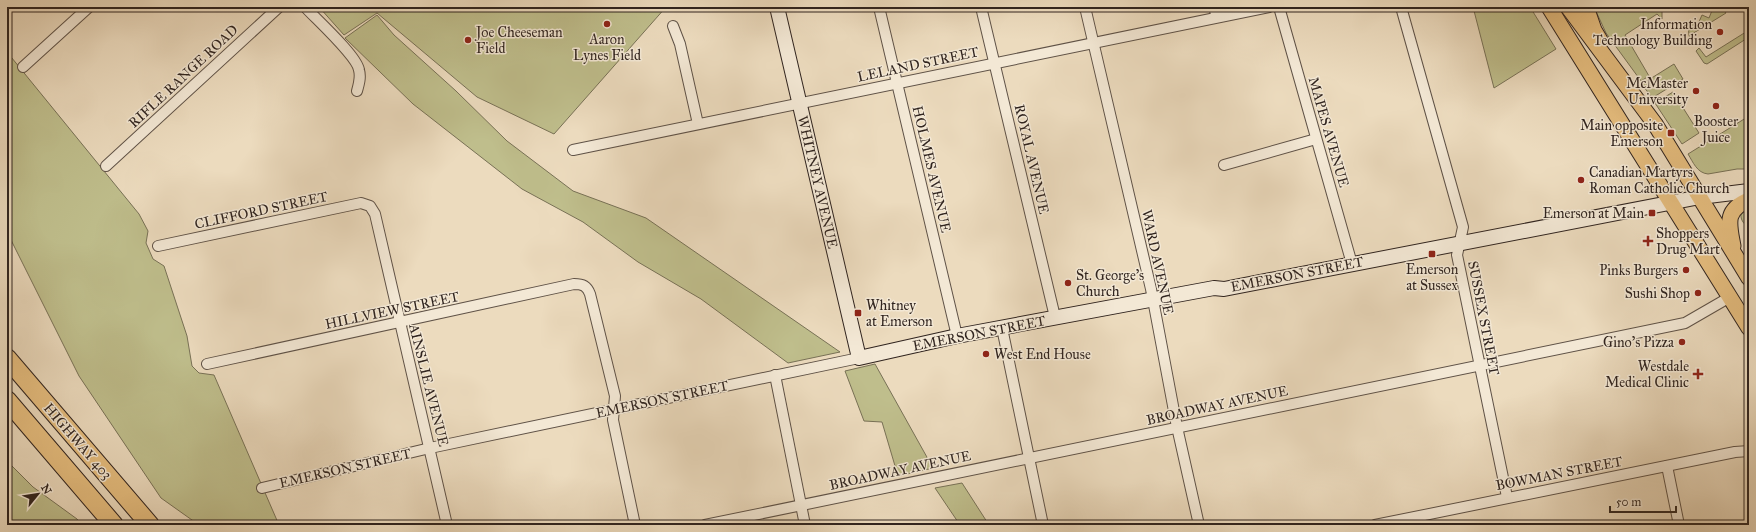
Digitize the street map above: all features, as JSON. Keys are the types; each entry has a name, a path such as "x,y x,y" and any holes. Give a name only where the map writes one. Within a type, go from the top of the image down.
{"highway":[{"name":"HIGHWAY 403","path":"7,358 150,525"},
{"name":"HIGHWAY 403","path":"7,400 114,525"}],"main road":[{"path":"1549,7 1749,328"},
{"path":"1568,7 1631,94 1646,111"},
{"path":"1586,7 1594,30 1635,91 1749,278"},
{"path":"1735,255 1729,228 1730,218 1738,205 1749,200"}],"street":[{"path":"23,67 89,7"},
{"name":"RIFLE RANGE ROAD","path":"106,166 279,7"},
{"path":"305,7 352,56 359,68 360,80 358,91"},
{"name":"WHITNEY AVENUE","path":"776,7 859,358"},
{"name":"HOLMES AVENUE","path":"879,7 956,336"},
{"name":"ROYAL AVENUE","path":"981,7 1055,318"},
{"name":"WARD AVENUE","path":"1085,7 1153,300 1177,427 1199,525"},
{"name":"LELAND STREET","path":"573,150 1093,43 1215,12 1269,7"},
{"name":"MAPES AVENUE","path":"1279,7 1352,264"},
{"name":"SUSSEX STREET","path":"1401,7 1463,227 1457,255 1507,497"},
{"path":"673,26 680,44 698,124"},
{"path":"1224,165 1316,139"},
{"name":"EMERSON STREET","path":"262,488 430,448 859,358 956,336 1214,288 1224,288 1700,197 1749,191"},
{"name":"CLIFFORD STREET","path":"158,246 361,203 370,206"},
{"name":"AINSLIE AVENUE","path":"370,206 375,214 399,323 430,448 447,525"},
{"name":"HILLVIEW STREET","path":"207,364 574,284 582,284 588,288 590,294 615,396 614,409"},
{"name":"BROADWAY AVENUE","path":"705,525 1479,364 1685,323 1730,297"},
{"path":"1002,328 1043,525"},
{"path":"775,375 805,525"},
{"path":"614,409 613,421 635,525"},
{"name":"BOWMAN STREET","path":"1375,525 1507,497 1735,452 1749,451"},
{"path":"1667,466 1679,525"}],"shaded area":[{"path":"319,7 666,7 554,134 477,97 377,13 344,35"},
{"path":"1473,7 1530,7 1556,49 1494,88"},
{"path":"1594,7 1662,7 1662,19 1657,14 1625,35 1649,76 1641,81 1606,33"},
{"path":"1710,7 1722,7 1726,13 1692,34 1697,45 1696,46 1689,36 1690,25 1698,24 1702,15 1709,18 1713,8"},
{"path":"377,15 394,35 456,91 507,141 573,191 646,218 840,352 788,363 701,299 638,262 583,222 522,189 413,104 345,38"},
{"path":"1749,30 1749,37 1707,64 1704,63 1696,51 1699,48 1706,57"},
{"path":"7,52 139,214 148,231 146,243 153,259 164,266 187,336 192,366 199,373 214,375 279,525 199,525 161,498 79,376 7,232"},
{"path":"1674,64 1683,79 1652,98 1642,84"},
{"path":"1673,92 1699,133 1682,144 1655,103"},
{"path":"1749,116 1749,169 1737,169 1708,174 1701,172 1688,154"},
{"path":"1749,208 1749,227 1742,221 1741,212"},
{"path":"875,364 933,468 898,476 882,422 864,421 845,371"},
{"path":"7,461 33,487 77,519 82,525 7,525"},
{"path":"962,483 989,525 960,525 935,488"}],"place":[{"name":"Aaron Lynes Field","path":"607,24"},
{"name":"Information Technology Building","path":"1720,32"},
{"name":"Joe Cheeseman Field","path":"468,40"},
{"name":"McMaster University","path":"1696,91"},
{"name":"Booster Juice","path":"1716,106"},
{"name":"Main opposite Emerson","path":"1671,133"},
{"name":"Canadian Martyrs Roman Catholic Church","path":"1581,180"},
{"name":"Emerson at Main","path":"1652,213"},
{"name":"Shoppers Drug Mart","path":"1648,241"},
{"name":"Emerson at Sussex","path":"1432,254"},
{"name":"Pinks Burgers","path":"1686,270"},
{"name":"St. George's Church","path":"1068,283"},
{"name":"Sushi Shop","path":"1698,293"},
{"name":"Whitney at Emerson","path":"858,313"},
{"name":"Gino's Pizza","path":"1682,342"},
{"name":"West End House","path":"986,354"},
{"name":"Westdale Medical Clinic","path":"1698,374"}]}
